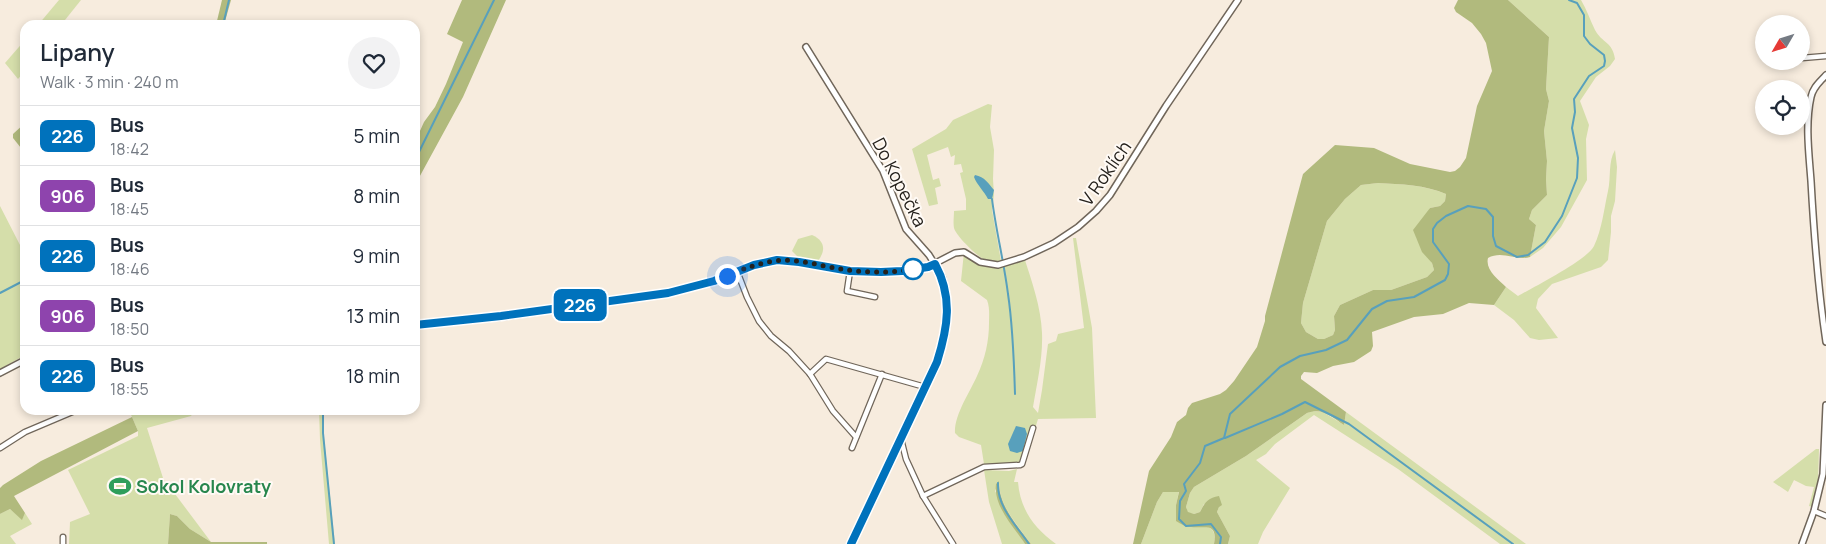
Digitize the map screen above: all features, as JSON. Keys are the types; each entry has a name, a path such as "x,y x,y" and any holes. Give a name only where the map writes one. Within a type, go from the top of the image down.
{"street":[{"name":"V Roklích","path":"935,264 949,255 964,252 980,262 1003,264 1024,257 1054,243 1078,227 1110,195 1166,106 1238,0"},
{"name":"Do Kopečka","path":"806,47 883,171 906,229 935,264 942,276 946,290 947,321 945,336 937,362 851,544"},
{"path":"1810,57 1826,56"},
{"path":"1826,75 1811,95 1808,136 1813,217 1826,342"},
{"path":"420,324 501,316 668,293 714,281 754,265 777,260 850,271 902,271 935,264"},
{"path":"850,271 847,291 875,297"},
{"path":"737,272 759,321 771,336 810,374 833,411 856,437"},
{"path":"810,374 826,359 925,387"},
{"path":"0,373 20,363"},
{"path":"852,448 882,374"},
{"path":"1802,544 1814,511 1823,474 1826,405"},
{"path":"0,448 25,432 65,415"},
{"path":"923,496 984,467 1020,465 1033,428"},
{"path":"902,439 906,459 923,496 953,544"},
{"path":"1814,511 1826,516"},
{"path":"63,537 63,544"}],"green space":[{"path":"59,0 81,0 65,20 42,20"},
{"path":"222,0 231,0 225,20 217,20"},
{"path":"462,0 506,0 463,97 420,176 420,131 435,107 463,42 447,34"},
{"path":"1458,0 1508,0 1549,37 1546,89 1549,101 1544,131 1547,161 1547,195 1532,210 1529,219 1536,225 1530,257 1520,258 1498,255 1488,258 1490,270 1506,287 1494,305 1469,303 1443,314 1414,317 1372,332 1373,346 1371,351 1354,362 1333,366 1317,373 1304,372 1301,379 1346,412 1344,425 1322,412 1312,411 1307,413 1246,456 1194,487 1186,507 1188,512 1194,514 1200,512 1207,501 1219,496 1222,505 1217,512 1230,536 1228,544 1214,544 1215,537 1212,529 1189,527 1176,521 1176,505 1179,492 1163,492 1157,502 1141,544 1133,544 1149,471 1171,437 1177,422 1186,415 1192,403 1220,394 1226,390 1257,347 1303,174 1335,145 1374,148 1410,164 1450,172 1460,167 1466,158 1477,106 1492,71 1486,43 1481,34 1472,23 1456,12 1454,8","holes":["1378,183 1421,187 1446,194 1445,201 1440,206 1430,208 1413,230 1422,252 1432,263 1434,270 1427,277 1391,290 1373,290 1340,305 1334,316 1335,330 1333,335 1324,339 1318,339 1306,332 1301,323 1303,303 1327,221 1345,199 1361,185"]},
{"path":"1508,0 1581,0 1595,30 1610,46 1615,59 1610,66 1596,77 1580,101 1589,125 1586,139 1587,180 1561,227 1543,248 1530,257 1536,225 1529,219 1532,210 1547,195 1547,161 1544,131 1549,101 1546,89 1549,37"},
{"path":"20,46 20,77 18,79 5,63"},
{"path":"988,104 992,105 990,127 994,150 992,210 1001,261 995,262 985,260 977,254 963,241 954,228 954,211 966,210 966,199 960,173 963,172 961,164 954,165 955,155 951,157 948,147 927,155 933,180 939,178 941,186 935,188 938,204 929,206 912,149 946,129 953,120"},
{"path":"20,128 20,147 13,138 13,134"},
{"path":"1615,150 1617,167 1615,201 1611,216 1608,260 1601,267 1552,284 1538,299 1536,308 1558,338 1539,340 1530,338 1514,320 1494,305 1506,287 1518,296 1571,266 1594,246 1599,233 1609,186 1610,164"},
{"path":"1378,183 1421,187 1446,194 1445,201 1440,206 1430,208 1416,237 1432,263 1434,270 1427,277 1391,290 1373,290 1340,305 1334,316 1335,330 1333,335 1324,339 1318,339 1306,332 1301,323 1303,303 1327,221 1345,199 1361,185"},
{"path":"0,206 20,245 20,358 0,369"},
{"path":"812,235 820,240 823,246 818,261 798,257 792,251 798,239"},
{"path":"1073,238 1076,238 1092,328 1096,418 1038,419 1026,458 1017,463 984,464 981,445 959,437 955,433 955,426 960,411 982,363 989,330 987,300 961,281 964,252 980,260 993,263 1024,257 1036,295 1042,333 1042,352 1033,407 1038,413 1048,344 1056,341 1058,334 1084,328"},
{"path":"1312,411 1323,412 1344,425 1346,412 1526,544 1500,544 1398,469 1314,415 1256,460 1290,488 1263,532 1258,544 1228,544 1230,536 1217,512 1219,507 1204,504 1200,512 1188,513 1186,507 1194,487 1246,456"},
{"name":"Sokol Kolovraty","path":"131,415 192,415 147,428 163,478 211,542 190,529 177,516 170,514 168,544 69,544 70,522 90,514 68,470 138,436 138,431"},
{"path":"319,415 323,415 335,544 329,544"},
{"path":"132,417 138,431 14,496 25,513 22,520 10,509 0,514 0,488 3,485 41,461"},
{"path":"1816,449 1819,449 1818,484 1812,507 1809,506 1814,487 1806,486 1794,480 1788,492 1773,482"},
{"path":"1017,469 1014,482 1018,482 1019,492 1025,509 1041,531 1056,544 1031,544 1015,523 1006,507 1002,499 999,482 995,491 1025,544 1002,544 989,502 984,470 1009,471"},
{"path":"999,481 1005,507 1031,544 1025,544 1001,508 996,492 996,484"},
{"path":"1179,491 1176,505 1192,527 1206,526 1212,530 1215,538 1214,544 1141,544 1157,502 1163,492"},
{"path":"10,509 22,519 25,513 32,524 10,536 16,544 0,544 0,514"},
{"path":"170,514 177,516 190,529 211,542 267,542 267,544 168,544"}],"water":[{"path":"975,175 984,179 994,190 992,199 988,199 975,180"},
{"path":"1016,426 1025,428 1027,434 1023,451 1017,453 1010,451 1008,444"}],"waterway":[{"path":"224,20 229,0"},
{"path":"420,150 494,0"},
{"path":"1220,544 1221,537 1211,524 1186,526 1179,519 1180,501 1186,491 1184,484 1200,463 1205,446 1224,438 1230,414 1280,367 1300,356 1326,350 1347,340 1372,309 1387,301 1414,297 1445,280 1449,264 1433,242 1433,229 1446,216 1468,206 1486,209 1493,217 1493,236 1496,246 1517,257 1528,255 1545,242 1562,216 1577,178 1578,158 1572,128 1575,112 1574,99 1589,76 1604,66 1605,61 1604,55 1590,44 1584,36 1584,15 1577,3 1569,0"},
{"path":"992,199 1010,306 1015,394"},
{"path":"0,293 20,283"},
{"path":"1225,438 1282,414 1305,402 1349,424 1513,544"},
{"path":"323,415 323,433 334,544"},
{"path":"998,483 1004,508 1029,544"}],"bus line":[{"name":"226","path":"420,324 501,316 668,293 714,281 754,265 777,260 850,271 881,272 902,271 935,264 942,276 946,290 947,321 945,336 937,362 851,544"}],"place":[{"name":"Sokol Kolovraty","path":"120,486"}],"route":[{"path":"727,276 754,265 777,260 853,271 881,272 915,269 913,269"}]}
